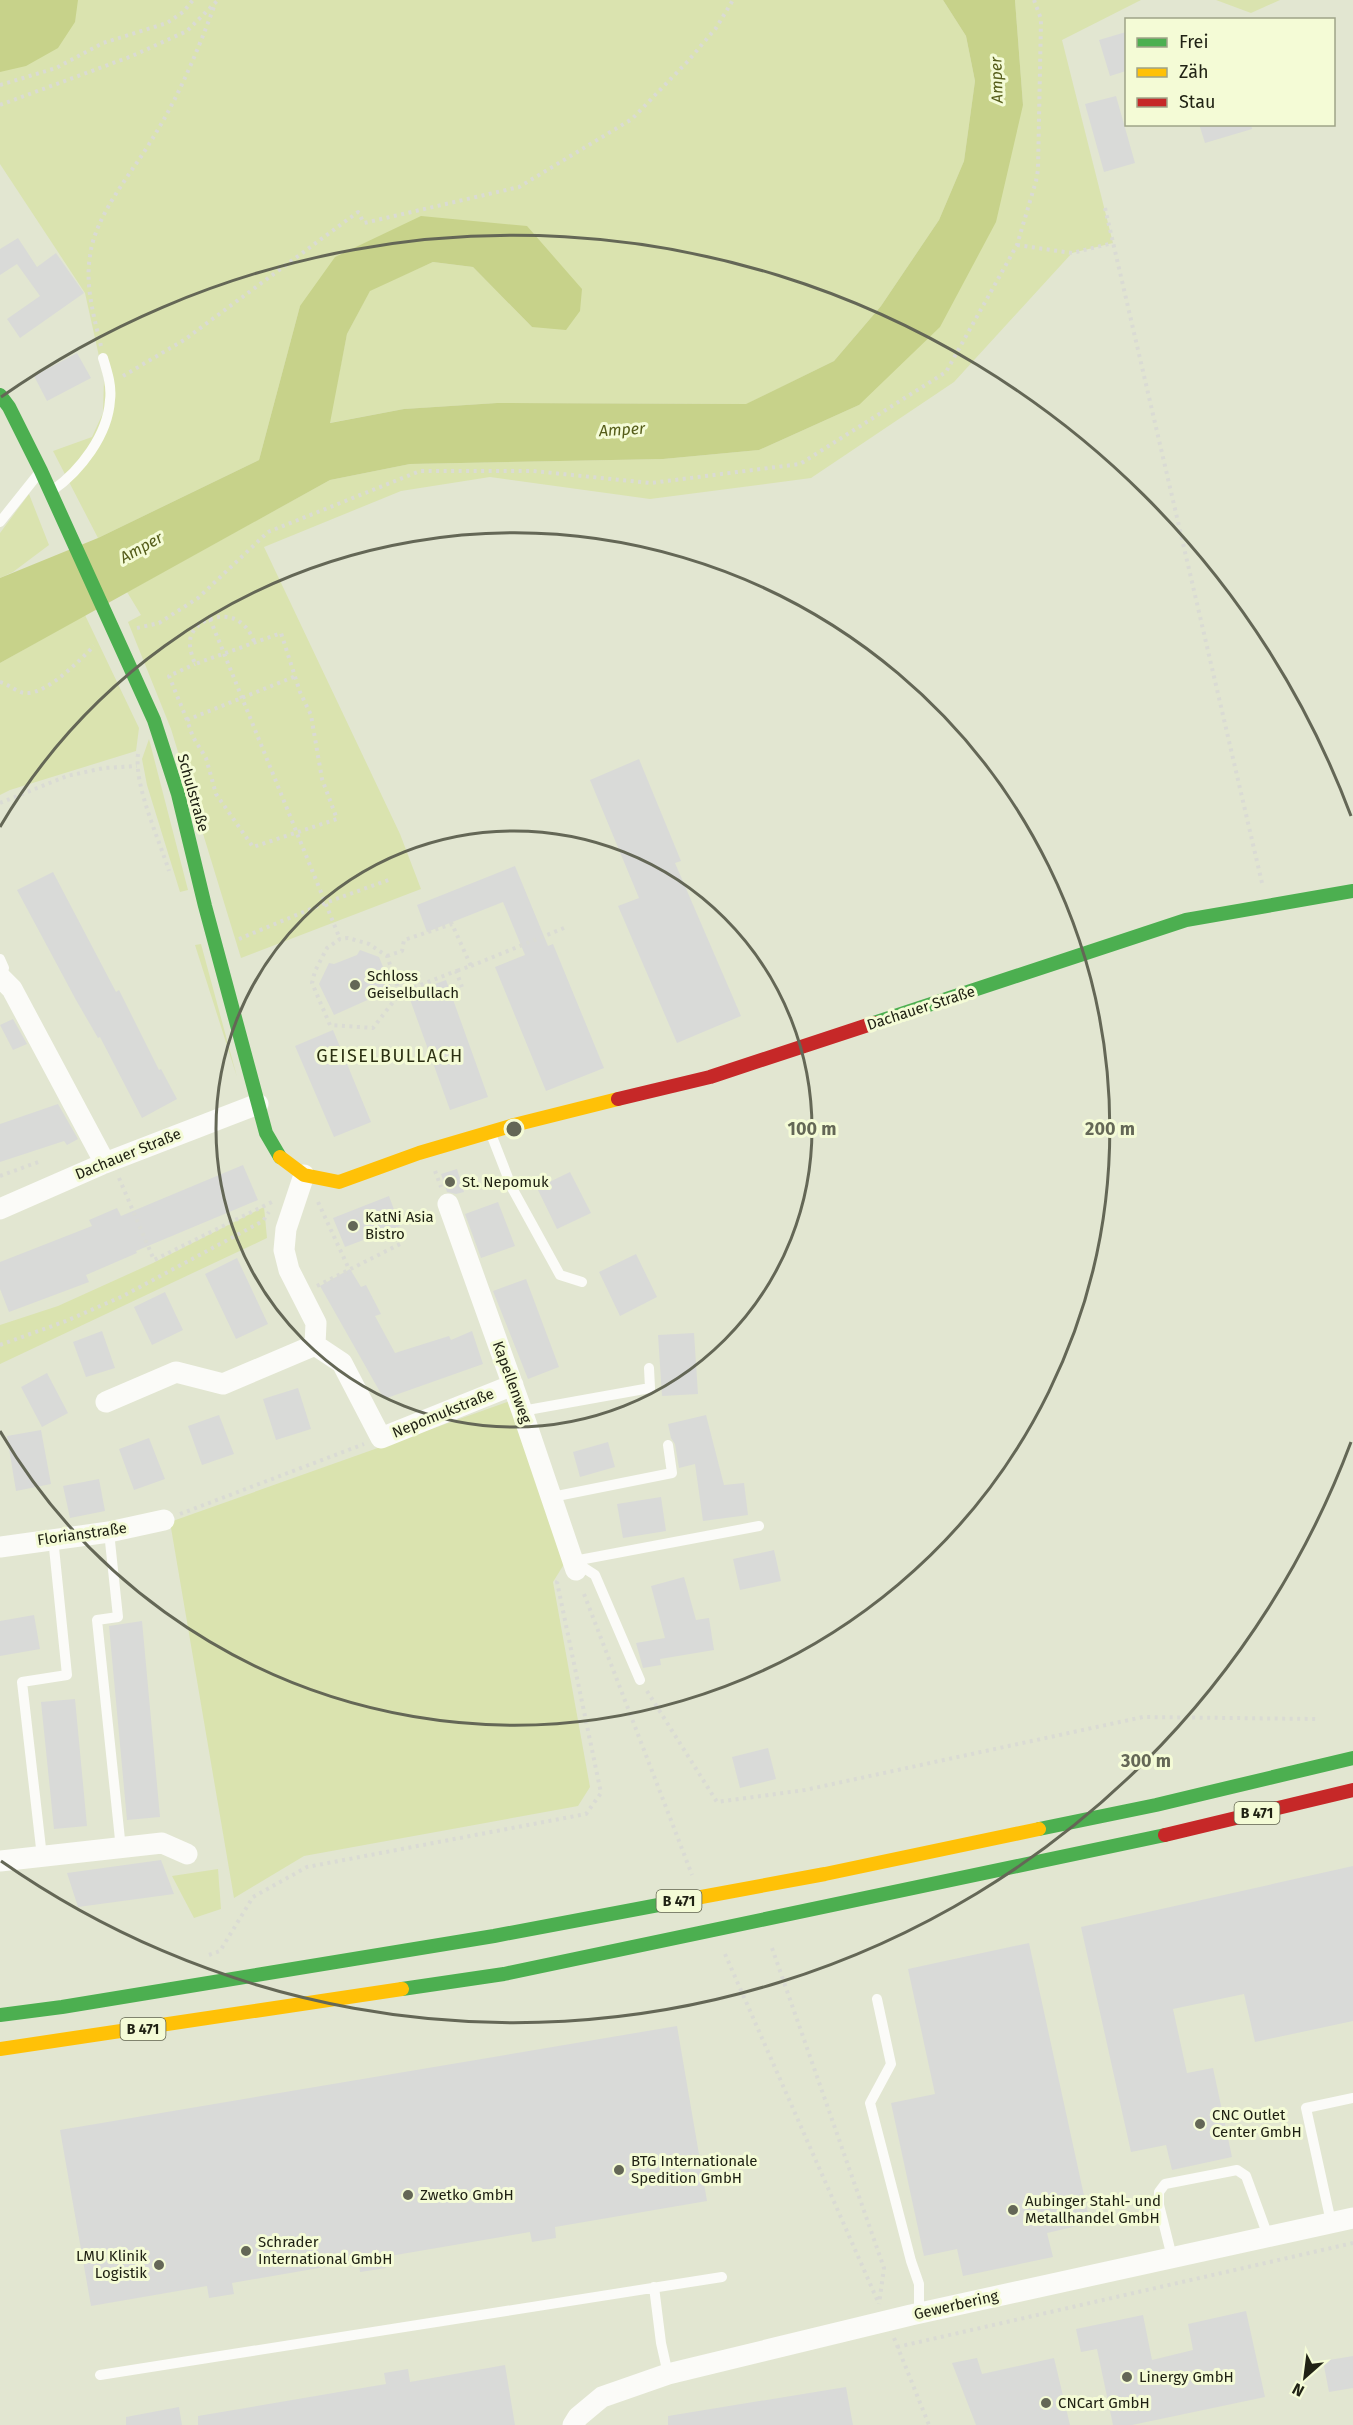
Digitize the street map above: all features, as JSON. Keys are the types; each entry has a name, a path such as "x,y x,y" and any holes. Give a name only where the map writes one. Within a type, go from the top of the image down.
{"main road":[{"name":"Schulstraße","path":"0,395 9,407 41,471 154,720 178,794 266,1133 276,1153 288,1165 304,1175 339,1182"},
{"name":"Dachauer Straße","path":"339,1182 419,1153 490,1132 710,1077 1186,920 1353,891"},
{"name":"B 471","path":"0,2015 62,2007 494,1936 802,1878 1156,1804 1353,1758"},
{"name":"B 471","path":"0,2049 504,1974 1150,1839 1353,1790"}],"street":[{"path":"0,971 109,1161"},
{"name":"Dachauer Straße","path":"0,1209 109,1161 258,1104"},
{"path":"106,1402 176,1372 223,1384 315,1345 316,1323 289,1270 284,1250 286,1228 304,1175"},
{"name":"Kapellenweg","path":"448,1204 575,1566"},
{"name":"Nepomukstraße","path":"315,1345 342,1363 381,1438 513,1385"},
{"name":"Florianstraße","path":"0,1545 109,1532 164,1520"},
{"path":"0,1861 162,1843 187,1854"},
{"name":"Gewerbering","path":"573,2425 578,2417 602,2397 668,2374 883,2313 918,2314 1353,2218"}],"lane":[{"path":"50,492 62,484 90,453 105,420 111,400 104,358"},
{"path":"0,522 41,471"},
{"path":"490,1132 512,1188 560,1275 582,1282"},
{"path":"522,1411 650,1388 650,1368"},
{"path":"552,1497 672,1473 668,1445"},
{"path":"575,1566 759,1526"},
{"path":"109,1532 118,1617 97,1620 121,1849"},
{"path":"42,1857 22,1682 67,1675 53,1538"},
{"path":"575,1566 595,1575 640,1680"},
{"path":"877,1998 891,2064 870,2103 919,2284 918,2314"},
{"path":"1331,2222 1306,2108 1353,2098"},
{"path":"1172,2257 1159,2205 1159,2192 1165,2184 1237,2170 1246,2176 1268,2236"},
{"path":"100,2375 722,2277"},
{"path":"654,2287 661,2343 668,2374"}],"path":[{"path":"0,85 56,68 103,43 167,23 183,12 193,0"},
{"path":"109,384 184,340 358,213 364,223 519,187 632,119 688,61 716,28 733,0"},
{"path":"128,631 159,623 198,598 268,532 420,471 533,471 651,483 800,464 946,372 1017,245 1038,170 1041,19 1034,0"},
{"path":"0,105 132,56 187,31 216,2"},
{"path":"104,358 90,292 88,267 92,242 100,222 155,135 189,73 216,2"},
{"path":"1106,208 1269,904"},
{"path":"1017,245 1072,253 1113,243"},
{"path":"195,664 191,654 191,636 200,624 210,619 221,616 239,620 248,629 254,641"},
{"path":"210,619 340,939"},
{"path":"281,633 311,715 322,779 337,819 253,847 216,794 206,758 193,737 169,675 224,652 281,633"},
{"path":"0,682 22,693 32,693 52,683 98,642"},
{"path":"188,720 296,676"},
{"path":"0,803 67,776 104,768 137,766"},
{"path":"233,942 325,903 391,879"},
{"path":"387,957 402,951 405,940 452,924 471,966"},
{"path":"400,993 387,957 369,944 348,938 340,939 327,948 312,983 330,1025 373,1028 400,993 564,928"},
{"path":"456,971 462,987"},
{"path":"0,1176 41,1161"},
{"path":"109,1161 154,1260 278,1199"},
{"path":"317,1202 349,1269"},
{"path":"0,1345 66,1321 123,1296 263,1221"},
{"path":"301,1294 402,1243"},
{"path":"164,1520 381,1438"},
{"path":"203,1957 220,1950 253,1897 307,1867 586,1814 601,1793 557,1582 575,1566 684,1856"},
{"path":"640,1680 717,1802 805,1790 1143,1717 1317,1719"},
{"path":"772,1948 884,2268 883,2313"},
{"path":"733,1973 883,2313 929,2425"},
{"path":"897,2347 1353,2243"}],"shaded area":[{"path":"0,0 943,0 966,36 975,81 964,161 939,220 881,306 834,361 747,404 497,403 404,409 329,423 347,334 370,290 433,262 473,267 532,327 527,226 300,306 259,460 98,538 53,451 92,437 103,413 104,379 85,293 0,164"},
{"path":"1015,0 1141,0 1062,40 1113,243 1072,253 954,382 811,478 650,499 490,477 401,491 264,547 400,834 421,889 241,958 171,729 128,622 141,615 127,592 330,480 410,464 663,459 759,450 859,405 1023,105"},
{"path":"1216,0 1280,0 1251,13"},
{"path":"29,494 49,545 13,572 0,578 0,533"},
{"path":"85,615 139,728 136,751 0,795 0,663"},
{"path":"149,739 188,890 180,892 147,785 142,759"},
{"path":"201,944 237,1077 195,945"},
{"path":"264,1207 267,1238 0,1364 0,1325 58,1306 153,1263"},
{"path":"510,1401 566,1561 553,1582 590,1787 578,1806 304,1856 234,1898 170,1522"},
{"path":"218,1869 221,1909 194,1918 172,1876"}],"water":[{"path":"0,0 78,0 75,22 58,48 26,66 0,72"},
{"name":"Amper","path":"943,0 1015,0 1023,105 996,222 940,327 859,405 759,450 663,459 410,464 330,480 0,663 0,578 98,538 259,460 300,306 335,257 421,216 527,226 582,289 580,311 566,330 532,327 473,267 433,262 370,291 347,334 330,423 404,409 497,403 746,404 834,361 881,306 939,220 964,161 975,81 966,36"}],"building":[{"path":"1125,32 1125,71 1110,76 1099,40"},
{"path":"1116,96 1135,163 1104,172 1085,104"},
{"path":"1200,126 1251,126 1252,129 1205,143"},
{"path":"18,238 37,267 56,253 84,293 20,338 7,319 40,296 17,264 0,275 0,249"},
{"path":"77,353 91,378 47,401 34,376"},
{"path":"639,759 681,861 675,863 741,1016 677,1043 618,906 639,898 590,780"},
{"path":"515,866 548,946 553,944 604,1068 546,1091 495,967 525,955 503,902 427,932 417,905"},
{"path":"53,872 116,992 119,990 159,1070 161,1069 177,1099 142,1118 100,1037 98,1038 76,1000 17,890"},
{"name":"Schloss Geiselbullach","path":"360,950 379,957 392,989 334,1015 319,984 329,963 334,964 357,955"},
{"path":"446,980 488,1097 450,1110 408,994"},
{"path":"13,1019 27,1044 13,1050 0,1025"},
{"path":"333,1030 371,1122 334,1137 295,1046"},
{"path":"58,1104 78,1139 67,1145 64,1141 0,1162 0,1124"},
{"path":"243,1165 258,1200 136,1251 137,1253 86,1275 89,1282 9,1312 0,1289 0,1262 92,1226 89,1220 117,1208 121,1216"},
{"path":"457,1169 464,1192 456,1194 447,1192 441,1174"},
{"path":"570,1172 591,1213 557,1229 537,1188"},
{"path":"389,1196 400,1226 345,1247 333,1218"},
{"path":"498,1202 515,1246 481,1258 465,1214"},
{"path":"636,1254 657,1297 620,1316 599,1272"},
{"path":"237,1258 268,1324 236,1339 205,1274"},
{"path":"350,1269 361,1287 366,1285 381,1314 375,1316 395,1353 449,1336 451,1340 472,1331 483,1364 384,1399 320,1286"},
{"path":"526,1279 559,1367 528,1379 493,1291"},
{"path":"165,1292 183,1330 152,1345 134,1307"},
{"path":"102,1331 115,1368 86,1377 73,1342"},
{"path":"694,1333 698,1394 662,1396 658,1335"},
{"path":"47,1373 68,1413 42,1427 21,1387"},
{"path":"298,1388 311,1429 276,1440 263,1399"},
{"path":"219,1415 234,1454 202,1465 188,1426"},
{"path":"706,1415 724,1485 744,1483 748,1515 703,1521 695,1464 679,1468 675,1444 668,1424"},
{"path":"41,1430 51,1484 16,1491 7,1436"},
{"path":"149,1438 165,1479 134,1490 119,1449"},
{"path":"608,1442 615,1467 580,1477 573,1452"},
{"path":"99,1479 105,1511 70,1518 63,1486"},
{"path":"661,1497 666,1531 623,1538 617,1504"},
{"path":"774,1550 781,1581 740,1590 733,1559"},
{"path":"684,1577 696,1620 709,1618 714,1650 660,1659 661,1665 643,1668 636,1643 665,1638 651,1586"},
{"path":"34,1615 40,1649 0,1656 0,1621"},
{"path":"142,1621 160,1817 127,1820 109,1626"},
{"path":"75,1699 87,1826 54,1829 41,1702"},
{"path":"768,1748 776,1779 740,1788 732,1757"},
{"path":"161,1860 174,1894 78,1907 67,1873"},
{"path":"1353,1866 1353,2021 1255,2042 1244,1994 1173,2009 1187,2073 1213,2068 1232,2157 1172,2170 1166,2145 1131,2152 1081,1927"},
{"path":"1029,1943 1090,2223 1047,2233 1053,2257 963,2276 957,2249 924,2256 891,2103 935,2094 908,1969"},
{"path":"677,2026 707,2201 555,2227 556,2238 532,2242 530,2232 384,2257 386,2268 360,2272 359,2261 232,2283 234,2294 209,2298 207,2286 91,2306 60,2130"},
{"path":"1246,2311 1265,2397 1132,2425 1113,2425 1097,2349 1081,2352 1076,2329 1143,2315 1152,2360 1193,2350 1188,2324"},
{"path":"1353,2356 1353,2388 1329,2392 1323,2361"},
{"path":"977,2358 982,2374 1054,2358 1070,2425 976,2425 952,2363"},
{"path":"505,2365 515,2425 198,2425 198,2416 386,2384 384,2373 408,2369 410,2382"},
{"path":"846,2387 853,2425 668,2425 668,2416"},
{"path":"179,2407 182,2425 126,2425 126,2417"}],"traffic: fast":[{"path":"0,395 9,407 41,471 154,720 178,794 205,906 266,1133 280,1157"},
{"path":"874,1023 1186,920 1353,891"},
{"path":"1039,1829 1156,1805 1353,1758"},
{"path":"402,1989 504,1974 1165,1835"},
{"path":"0,2015 62,2007 494,1936 685,1900"}],"traffic: slow":[{"path":"280,1157 304,1175 339,1182 419,1153 514,1125 618,1099"},
{"path":"685,1900 825,1874 1039,1829"},
{"path":"0,2049 402,1989"}],"traffic: jam":[{"path":"618,1099 710,1077 874,1023"},
{"path":"1165,1835 1353,1790"}],"place":[{"name":"Schloss Geiselbullach","path":"355,985"},
{"name":"St. Nepomuk","path":"450,1182"},
{"name":"KatNi Asia Bistro","path":"353,1226"},
{"name":"CNC Outlet Center GmbH","path":"1200,2124"},
{"name":"BTG Internationale Spedition GmbH","path":"619,2170"},
{"name":"Zwetko GmbH","path":"408,2195"},
{"name":"Aubinger Stahl- und Metallhandel GmbH","path":"1013,2210"},
{"name":"Schrader International GmbH","path":"246,2251"},
{"name":"LMU Klinik Logistik","path":"159,2265"},
{"name":"Linergy GmbH","path":"1127,2377"},
{"name":"CNCart GmbH","path":"1046,2403"}],"district":[{"name":"GEISELBULLACH","path":"390,1056"}]}
